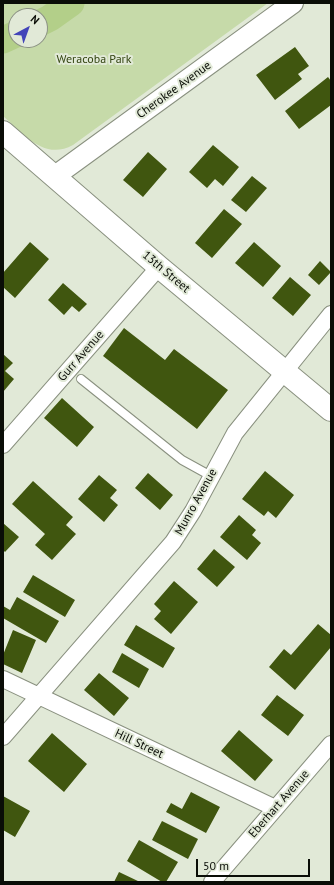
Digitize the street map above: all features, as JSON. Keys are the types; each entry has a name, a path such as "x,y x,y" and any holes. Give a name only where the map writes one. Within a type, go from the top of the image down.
{"main road":[{"name":"13th Street","path":"3,132 159,267 331,410"}],"street":[{"name":"Cherokee Avenue","path":"55,176 293,3"},
{"name":"Gurr Avenue","path":"3,445 159,267"},
{"name":"Munro Avenue","path":"3,737 173,542 193,511 235,433 284,370 331,314"},
{"name":"Hill Street","path":"3,679 275,808"},
{"name":"Eberhart Avenue","path":"212,882 331,744"}],"lane":[{"path":"80,379 182,460 211,476"}],"green space":[{"name":"Weracoba Park","path":"3,3 268,3 73,145 63,149 53,150 44,148 27,137 3,116"}],"building":[{"path":"295,47 309,66 298,74 302,79 275,100 256,75"},
{"path":"328,77 331,81 331,105 299,129 285,111"},
{"path":"213,145 239,167 223,186 215,179 207,188 189,172"},
{"path":"148,152 167,169 143,197 123,180"},
{"path":"252,176 267,188 246,212 231,200"},
{"path":"224,209 242,224 212,258 195,243"},
{"path":"30,242 49,259 15,298 3,287 3,273"},
{"path":"254,242 281,266 263,287 235,263"},
{"path":"320,261 331,272 319,285 308,275"},
{"path":"290,277 311,295 293,316 272,298"},
{"path":"63,283 87,304 79,312 72,306 64,315 48,300"},
{"path":"124,328 165,360 174,349 228,390 197,429 103,356"},
{"path":"3,354 13,363 5,371 14,379 3,392"},
{"path":"62,398 94,427 77,447 44,418"},
{"path":"265,471 294,495 276,518 268,511 264,516 242,499"},
{"path":"148,473 173,495 160,510 135,488"},
{"path":"99,475 117,490 110,498 118,505 104,522 78,499"},
{"path":"33,481 73,517 66,525 76,534 52,560 35,545 45,534 12,504"},
{"path":"239,515 256,530 252,535 261,543 247,560 220,537"},
{"path":"3,523 19,537 5,552 3,550"},
{"path":"214,549 235,567 217,587 197,569"},
{"path":"33,575 75,600 65,617 23,592"},
{"path":"174,581 198,602 171,634 154,619 161,611 154,604"},
{"path":"17,597 59,621 46,643 3,618 3,606 10,610"},
{"path":"318,624 331,635 331,647 295,690 269,667 284,649 291,655"},
{"path":"136,625 175,648 163,668 124,645"},
{"path":"13,630 36,640 22,673 3,664 3,655"},
{"path":"122,653 149,669 139,688 112,672"},
{"path":"99,673 129,698 114,716 84,690"},
{"path":"277,695 304,715 288,736 261,715"},
{"path":"239,730 273,760 255,781 221,751"},
{"path":"52,733 87,764 64,792 28,761"},
{"path":"191,792 220,807 206,833 166,812 171,803 182,809"},
{"path":"3,796 30,811 15,837 3,830"},
{"path":"162,821 198,839 188,859 152,840"},
{"path":"139,840 178,862 166,882 162,882 127,861"},
{"path":"119,872 140,882 114,882"}],"waterway":[{"path":"48,19 71,3"},
{"path":"3,40 8,38"}]}
